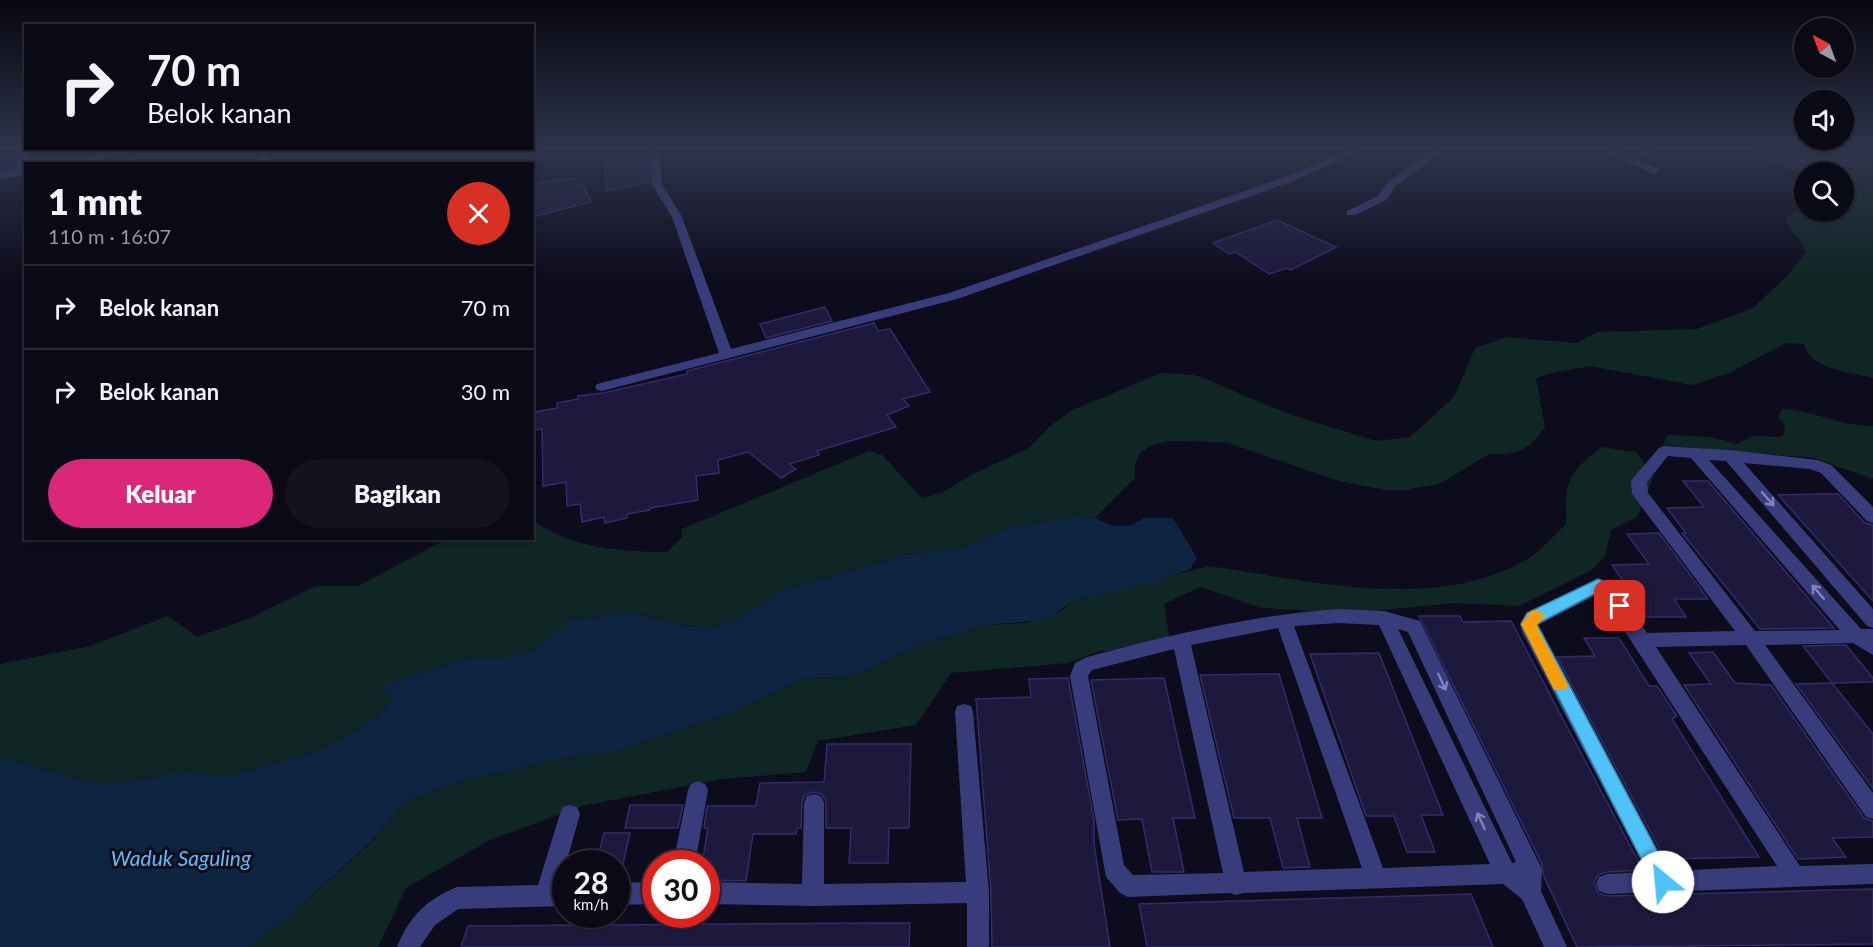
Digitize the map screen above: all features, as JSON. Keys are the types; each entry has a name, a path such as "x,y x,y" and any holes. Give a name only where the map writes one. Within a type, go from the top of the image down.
{"street":[{"path":"662,192 677,217 726,353"},
{"path":"602,387 953,296 1090,246 1251,192"},
{"path":"1351,213 1382,198 1386,192"},
{"path":"1873,517 1820,466 1729,455 1661,452 1639,481 1640,494 1751,639 1873,810"},
{"path":"1695,453 1865,636 1873,648"},
{"path":"1729,455 1873,621"},
{"path":"1663,882 1529,624 1533,618 1600,585 1609,590 1795,876"},
{"path":"1530,892 1531,870 1417,629 1384,618 1344,615 1220,631 1087,664 1081,668 1079,676 1114,870 1122,882 1135,888 1506,874 1531,870"},
{"path":"1384,618 1506,874 1530,892 1556,947"},
{"path":"1284,622 1377,879"},
{"path":"1642,640 1865,636"},
{"path":"1181,641 1236,885"},
{"path":"964,712 978,891 978,947"},
{"path":"687,850 698,790"},
{"path":"813,895 814,803"},
{"path":"564,850 570,814"},
{"path":"1607,884 1873,874"},
{"path":"720,893 813,895 978,891"},
{"path":"408,947 424,919 444,903 457,898 552,895"}],"green space":[{"path":"1854,192 1873,192 1873,378 1822,365 1807,353 1804,344 1786,343 1731,372 1692,385 1590,366 1547,374 1536,379 1545,427 1531,444 1520,451 1489,454 1439,484 1404,490 1385,490 1339,481 1226,442 1167,441 1150,446 1139,454 1135,465 1135,478 1095,518 1077,517 1014,526 963,547 905,555 780,591 733,621 713,627 693,627 637,614 617,614 570,621 534,650 512,657 467,658 379,687 394,698 376,718 331,744 304,755 228,776 187,771 113,784 89,782 0,757 0,664 90,646 168,616 197,637 248,619 316,586 358,586 445,540 534,540 534,521 548,530 580,543 632,551 667,552 682,537 682,529 869,451 882,455 922,498 941,493 973,474 1029,448 1049,427 1072,410 1162,373 1195,375 1292,415 1376,441 1410,437 1454,397 1475,348 1507,337 1576,343 1597,332 1697,329 1753,308 1788,275 1806,252 1786,218 1794,213 1794,222 1854,222"},
{"path":"1782,409 1805,412 1850,424 1873,426 1873,479 1814,458 1663,445 1667,435 1710,437 1737,444 1753,436 1781,437 1785,433 1784,423 1778,418"},
{"path":"1601,447 1636,452 1654,476 1637,517 1611,530 1605,556 1592,570 1519,606 1456,603 1370,611 1262,608 1200,587 1164,604 1171,648 1100,651 1068,663 951,673 916,725 818,741 806,772 722,779 582,806 490,840 406,888 378,947 247,947 280,924 373,841 405,802 474,777 499,774 552,760 622,750 722,716 804,679 846,676 866,670 921,645 985,625 1027,623 1061,611 1072,601 1209,566 1288,579 1372,588 1414,589 1455,585 1493,575 1529,558 1566,524 1570,479 1581,465"}],"water":[{"name":"Waduk Saguling","path":"1077,517 1095,518 1112,526 1130,526 1144,518 1173,518 1197,558 1190,569 1157,581 1072,601 1047,620 985,625 921,645 866,670 846,676 804,679 722,716 622,750 552,760 499,774 474,777 405,802 373,840 280,924 247,947 0,947 0,757 89,782 112,784 187,771 228,776 304,755 331,744 376,718 394,698 378,687 467,658 512,657 534,650 570,621 617,614 637,614 693,627 713,627 733,621 780,591 905,555 963,547 1014,526"}],"building":[{"path":"534,192 587,192 591,202 534,216"},
{"path":"1277,220 1336,247 1291,270 1287,268 1269,274 1236,252 1229,254 1213,243"},
{"path":"825,307 832,321 766,338 760,324"},
{"path":"874,323 878,331 890,329 930,392 903,399 909,406 887,415 896,427 817,451 819,455 789,464 796,469 781,478 748,452 718,460 719,473 696,476 698,500 650,508 650,510 627,514 627,518 605,523 604,517 582,522 580,504 567,506 566,482 543,486 542,429 535,430 535,412 557,408 557,403 578,399 578,396 603,393 687,374 687,371"},
{"path":"1683,481 1708,481 1834,628 1760,629 1682,533 1686,533 1667,508 1704,507"},
{"path":"1838,494 1865,523 1873,525 1873,601 1778,495"},
{"path":"1659,533 1708,599 1674,599 1686,617 1647,617 1612,565 1649,564 1627,534"},
{"path":"1419,616 1460,616 1463,622 1511,621 1643,870 1607,872 1598,875 1594,883 1598,893 1607,896 1873,889 1873,944 1577,947 1544,877 1541,862"},
{"path":"1584,638 1619,638 1649,686 1657,686 1677,716 1672,719 1759,857 1665,859 1557,657 1595,656"},
{"path":"1846,645 1873,678 1873,682 1832,683 1803,646"},
{"path":"1713,652 1735,683 1771,685 1864,818 1873,821 1873,837 1832,838 1846,857 1798,859 1684,685 1711,684 1689,653"},
{"path":"1379,653 1443,815 1421,815 1435,852 1407,852 1394,816 1366,816 1310,654"},
{"path":"1279,674 1322,818 1297,818 1310,867 1283,868 1270,818 1234,818 1200,675"},
{"path":"1068,678 1094,820 1094,843 1110,947 992,947 991,892 976,699 1031,697 1029,679"},
{"path":"1164,678 1195,818 1173,818 1184,872 1152,872 1142,819 1118,820 1091,680"},
{"path":"1832,683 1873,734 1873,789 1796,684"},
{"path":"827,744 911,744 909,828 889,828 888,863 849,863 851,828 826,828 826,802 822,794 813,792 805,795 802,802 801,828 797,828 796,834 753,834 746,881 720,880 720,850 704,850 708,828 704,828 707,806 756,806 760,783 824,782"},
{"path":"630,805 683,805 678,828 625,828"},
{"path":"604,833 630,833 626,850 600,850"},
{"path":"1471,894 1493,947 1147,947 1139,904"},
{"path":"910,923 909,947 461,947 468,926 630,928 630,925 642,925 642,928 720,928 720,924"}],"slow traffic":[{"path":"1537,616 1529,624 1531,632 1560,685"}],"route":[{"path":"1620,606 1609,590 1598,585 1533,618 1529,624 1531,632 1663,882"}]}
